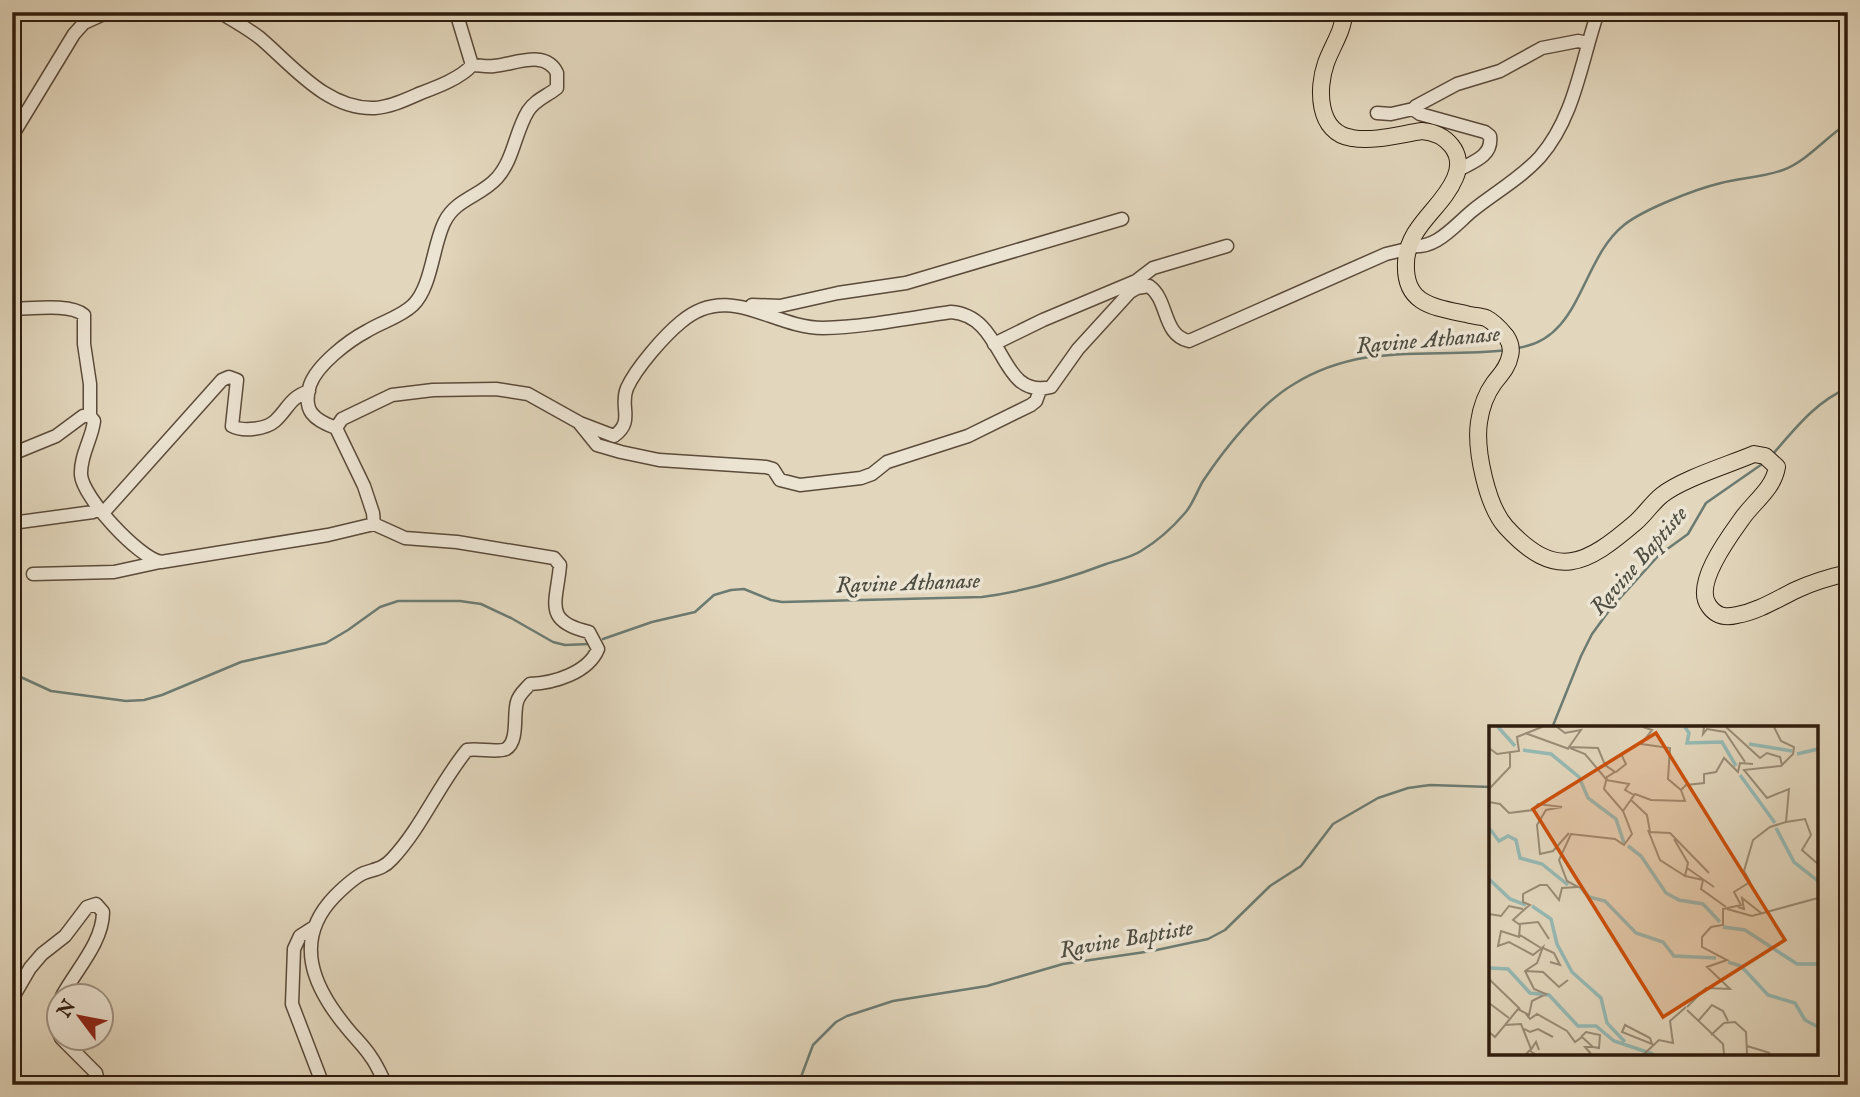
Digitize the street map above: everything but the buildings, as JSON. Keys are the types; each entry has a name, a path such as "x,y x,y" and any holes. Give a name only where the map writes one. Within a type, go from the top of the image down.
{"main road":[{"path":"1344,12 1342,25 1321,78 1320,98 1326,119 1339,133 1356,139 1422,131 1439,134 1446,138 1455,151 1458,170 1451,186 1423,222 1408,247 1406,277 1416,298 1433,306 1486,318 1510,341 1511,354 1507,365 1482,406 1478,426 1484,479 1501,521 1521,543 1542,558 1571,562 1590,555 1637,521 1662,495 1754,454 1771,460 1777,467 1775,476 1764,494 1740,520 1710,570 1704,587 1704,600 1710,609 1725,617 1746,613 1801,587 1848,573"}],"street":[{"path":"12,136 74,34 84,23 108,12"},
{"path":"219,12 247,28 312,84 351,105 379,108 395,104 451,79 471,65"},
{"path":"456,12 471,65"},
{"path":"737,306 821,328 857,326 951,312 969,315 983,326 1013,375 1031,389 1040,390 1051,387 1079,349 1137,288 1149,286 1156,291 1173,332 1181,339 1189,341 1386,254 1408,247 1424,246 1446,234 1516,179 1540,157 1566,116 1598,12"},
{"path":"1377,113 1391,114 1413,110 1423,101 1449,88 1500,71 1542,48 1578,41 1588,43"},
{"path":"374,524 365,486 336,428 317,421 312,414 308,402 309,391 316,372 325,362 366,331 415,304 449,213 499,176 517,142 528,111 538,100 557,88 557,73 548,62 537,59 494,66 471,65"},
{"path":"1413,110 1485,132 1490,136 1490,148 1486,154 1458,170"},
{"path":"336,428 342,419 392,396 462,389 496,389 541,399 580,423 614,436 622,431 626,419 625,393 628,385 659,344 681,321 703,307 780,306 838,293 906,283 1122,219"},
{"path":"994,344 1136,281 1153,268 1227,246"},
{"path":"12,309 65,308 84,315 90,416 94,426 86,447 81,474 88,493 101,511 145,555 161,562"},
{"path":"12,523 101,511 222,380 229,377 237,380 232,426 242,430 274,422 288,403 309,391"},
{"path":"580,423 597,444 621,452 660,460 766,467 773,470 780,480 800,485 861,478 872,474 887,462 968,436 1031,405 1036,401 1040,390"},
{"path":"12,454 56,436 83,415 90,416"},
{"path":"33,574 114,572 328,535 374,524 405,538 457,542 554,558 560,565 553,603 555,611 569,626 589,632 598,649 594,658 585,666 543,684 530,684 520,694 513,740 509,747 503,750 467,750 434,797 407,843 377,871 365,873 346,885 321,913 314,927 310,956 319,989 371,1056 386,1085"},
{"path":"12,999 30,968 42,954 65,936 87,907 96,904 103,912 103,922 94,944 71,982"},
{"path":"314,927 300,936 294,949 292,1004 323,1085"},
{"path":"75,1052 96,1073 99,1085"}],"waterway":[{"name":"Ravine Athanase","path":"1517,348 1538,342 1555,330 1568,315 1609,240 1624,225 1657,206 1698,190 1792,166 1848,123"},
{"name":"Ravine Athanase","path":"603,639 652,622 695,612 714,595 731,590 744,589 782,602 982,597 1060,580 1132,555 1164,534 1188,509 1203,481 1244,428 1269,403 1294,384 1320,371 1372,357 1507,350"},
{"name":"Ravine Baptiste","path":"1772,455 1816,408 1848,388"},
{"name":"Ravine Baptiste","path":"1553,726 1581,656 1592,634 1611,608 1659,555 1688,534 1706,503 1765,462"},
{"name":"Ravine Athanase","path":"12,673 51,691 126,701 144,700 241,662 326,643 380,607 398,601 460,601 481,604 553,642 565,645 589,644"},
{"name":"Ravine Baptiste","path":"798,1085 813,1045 836,1022 847,1016 893,1001 987,986 1063,964 1152,951 1208,939 1225,930 1270,886 1301,866 1333,824 1378,798 1408,788 1430,785 1489,787"}]}
